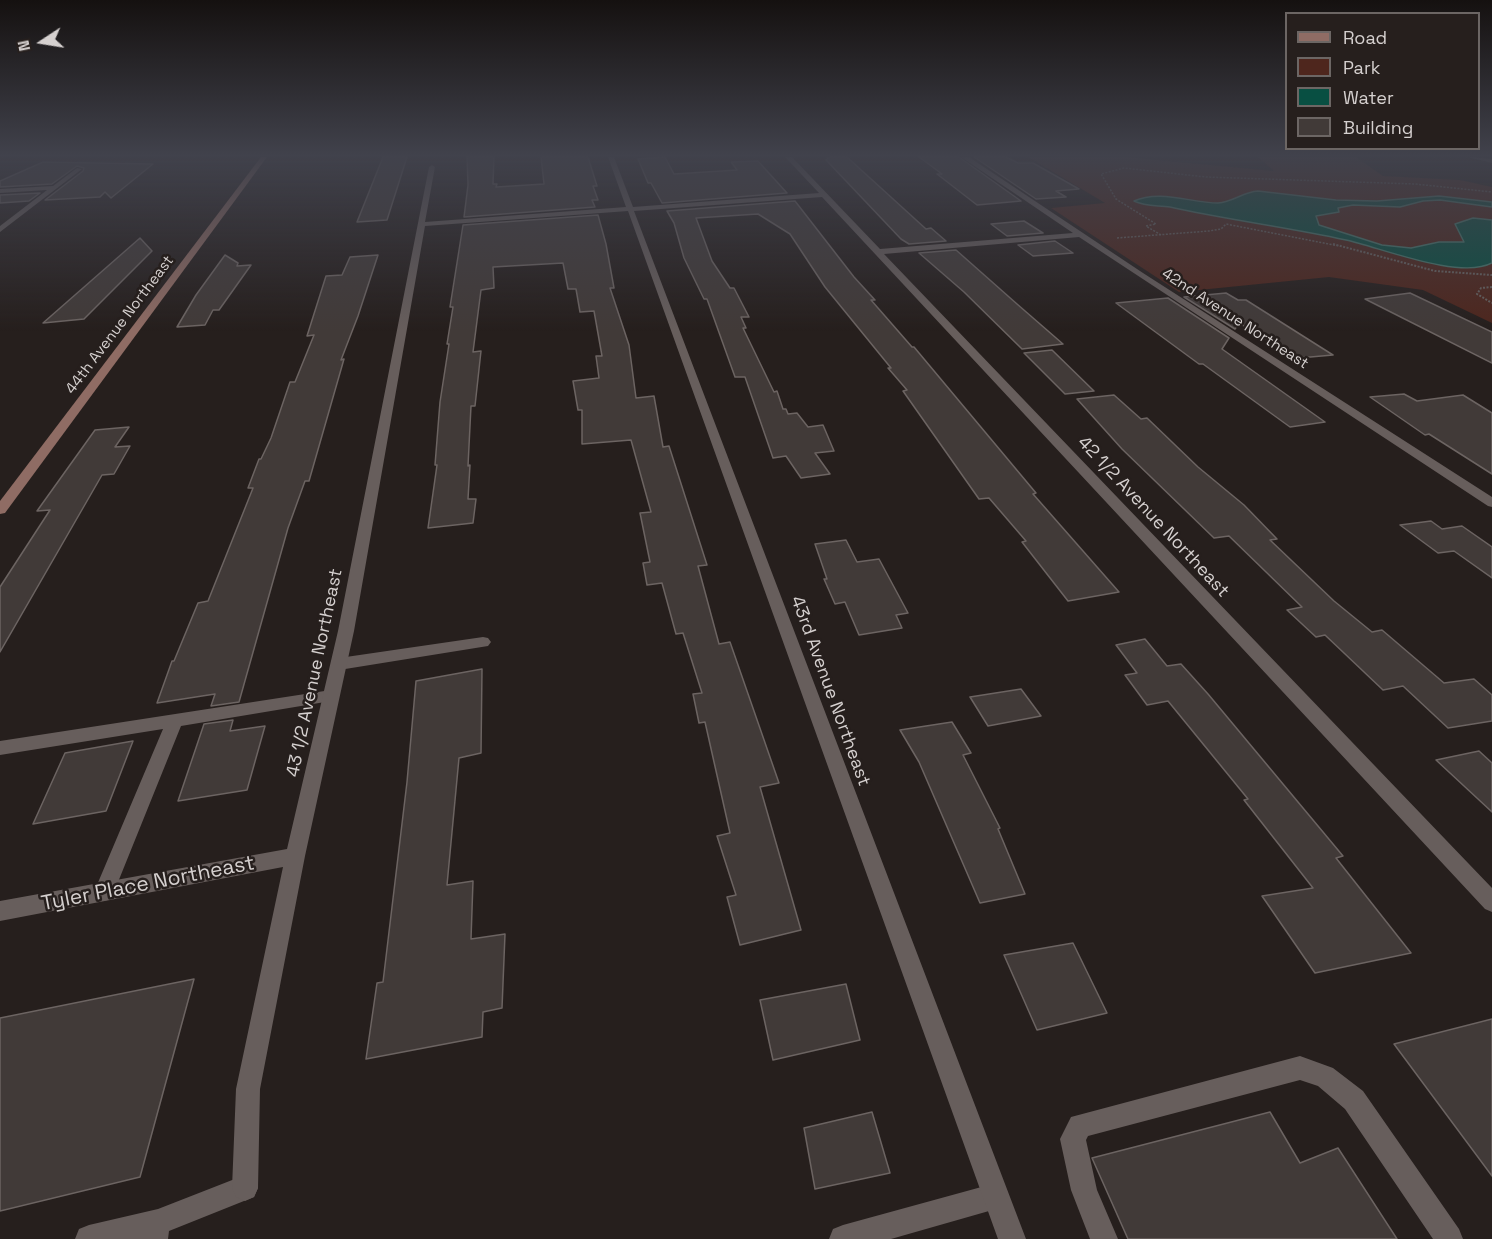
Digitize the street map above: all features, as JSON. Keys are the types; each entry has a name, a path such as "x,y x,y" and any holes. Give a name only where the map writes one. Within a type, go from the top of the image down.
{"street":[{"path":"0,230 20,215"},
{"name":"44th Avenue Northeast","path":"0,510 221,215"},
{"name":"43 1/2 Avenue Northeast","path":"156,1231 245,1188 248,1089 295,856 339,664 424,215"},
{"path":"423,224 559,215"},
{"name":"43rd Avenue Northeast","path":"633,215 1012,1239"},
{"name":"42 1/2 Avenue Northeast","path":"843,215 1492,902"},
{"name":"42nd Avenue Northeast","path":"1050,215 1492,502"},
{"path":"878,252 1084,238"},
{"path":"339,664 483,642"},
{"path":"0,748 331,696"},
{"path":"104,892 175,720"},
{"name":"Tyler Place Northeast","path":"0,911 295,856"},
{"path":"1104,1239 1084,1190 1072,1139 1080,1126 1300,1068 1325,1076 1354,1100 1449,1239"},
{"path":"843,1239 996,1196"},
{"path":"89,1239 156,1231"}],"path":[{"path":"1141,215 1156,224 1146,226 1161,235"},
{"path":"1084,238 1161,235 1221,229 1226,224 1342,246 1421,270 1464,275 1492,275"},
{"path":"1492,287 1481,288 1477,294 1492,303"}],"green space":[{"path":"1061,215 1492,215 1492,323 1423,290 1329,277 1179,292"}],"water":[{"path":"1208,215 1323,215 1316,216 1319,225 1382,245 1411,248 1439,242 1464,242 1455,224 1473,218 1492,220 1492,263 1461,268 1441,265 1346,240"}],"building":[{"path":"360,215 389,215 387,220 357,222"},
{"path":"464,215 493,215 464,217"},
{"path":"598,215 614,288 610,288 629,345 636,398 654,396 663,447 669,446 707,565 698,566 719,644 730,642 779,783 760,787 801,930 740,945 727,897 736,895 717,836 730,833 705,722 699,723 693,694 702,693 683,633 676,634 662,583 647,585 643,563 650,562 640,513 651,512 631,440 582,444 582,410 578,410 573,381 599,378 596,356 602,356 594,311 580,312 576,289 568,289 563,263 493,267 494,288 481,290 473,352 481,351 475,406 471,406 468,466 470,465 468,499 476,499 473,523 428,528 437,465 435,465 440,402 453,307 450,307 463,225"},
{"path":"669,215 745,215 696,218 712,261 730,288 734,288 749,317 741,317 746,328 743,328 774,392 777,391 783,409 786,409 788,414 797,413 808,427 823,425 834,451 815,453 830,474 801,478 786,456 773,458 745,377 735,377 707,299 704,299 684,258 674,223"},
{"path":"759,215 806,215 875,300 871,300 914,347 1036,493 1033,494 1119,592 1068,601 1022,542 1026,541 989,498 979,499 903,391 907,390 825,287 790,234"},
{"path":"878,215 910,215 926,229 931,228 946,241 909,244 901,239"},
{"path":"1024,221 1043,233 1007,236 991,224"},
{"path":"140,238 152,251 84,319 43,323"},
{"path":"1055,241 1073,253 1033,256 1018,245"},
{"path":"956,250 1063,344 1022,349 964,292 919,253"},
{"path":"225,255 238,263 237,266 251,265 219,310 213,310 205,325 177,327 196,295"},
{"path":"378,255 341,360 344,359 309,481 305,481 288,528 239,702 211,706 215,694 157,703 172,661 174,661 198,603 208,601 253,488 248,488 259,459 271,438 290,382 295,382 314,335 307,336 326,276 342,275 350,257"},
{"path":"1226,293 1238,300 1246,300 1333,355 1299,358 1239,323 1235,329 1184,297"},
{"path":"1410,293 1492,332 1492,363 1365,299"},
{"path":"1168,298 1229,338 1222,349 1325,422 1290,427 1116,303"},
{"path":"1052,350 1094,391 1065,394 1024,353"},
{"path":"1404,394 1417,401 1463,395 1492,413 1492,474 1429,434 1425,435 1370,397"},
{"path":"1114,395 1141,419 1147,418 1198,467 1244,505 1277,539 1270,540 1334,601 1372,632 1382,630 1444,683 1474,679 1492,695 1492,721 1448,728 1403,686 1383,690 1325,635 1316,637 1287,610 1302,607 1229,536 1214,538 1122,449 1077,399"},
{"path":"129,427 115,447 130,446 114,474 102,475 0,652 0,587 50,510 37,511 95,430"},
{"path":"1431,521 1442,529 1462,526 1492,547 1492,578 1454,551 1438,553 1400,525"},
{"path":"846,540 857,562 879,559 908,613 896,615 902,628 859,635 845,602 835,604 824,579 827,579 815,544"},
{"path":"1145,639 1167,666 1181,664 1208,694 1343,856 1336,858 1411,953 1315,973 1262,896 1313,888 1244,800 1248,799 1168,701 1147,705 1125,675 1137,673 1116,645"},
{"path":"482,669 481,753 459,758 447,885 473,881 471,939 505,934 502,1008 483,1012 482,1037 366,1059 377,983 383,982 407,782 416,681"},
{"path":"1021,689 1041,716 988,726 970,697"},
{"path":"233,720 230,731 265,726 247,790 178,801 204,724"},
{"path":"952,722 971,753 963,755 1000,828 998,829 1025,894 980,903 919,762 900,730"},
{"path":"133,741 106,811 33,824 65,753"},
{"path":"1479,751 1492,763 1492,812 1436,760"},
{"path":"1073,943 1107,1013 1037,1030 1004,955"},
{"path":"194,979 140,1177 0,1211 0,1018"},
{"path":"846,984 860,1040 773,1060 760,1000"},
{"path":"1492,1019 1492,1176 1394,1044"},
{"path":"872,1112 890,1173 815,1189 804,1128"},
{"path":"1270,1112 1300,1163 1338,1148 1397,1239 1128,1239 1092,1158"}]}
